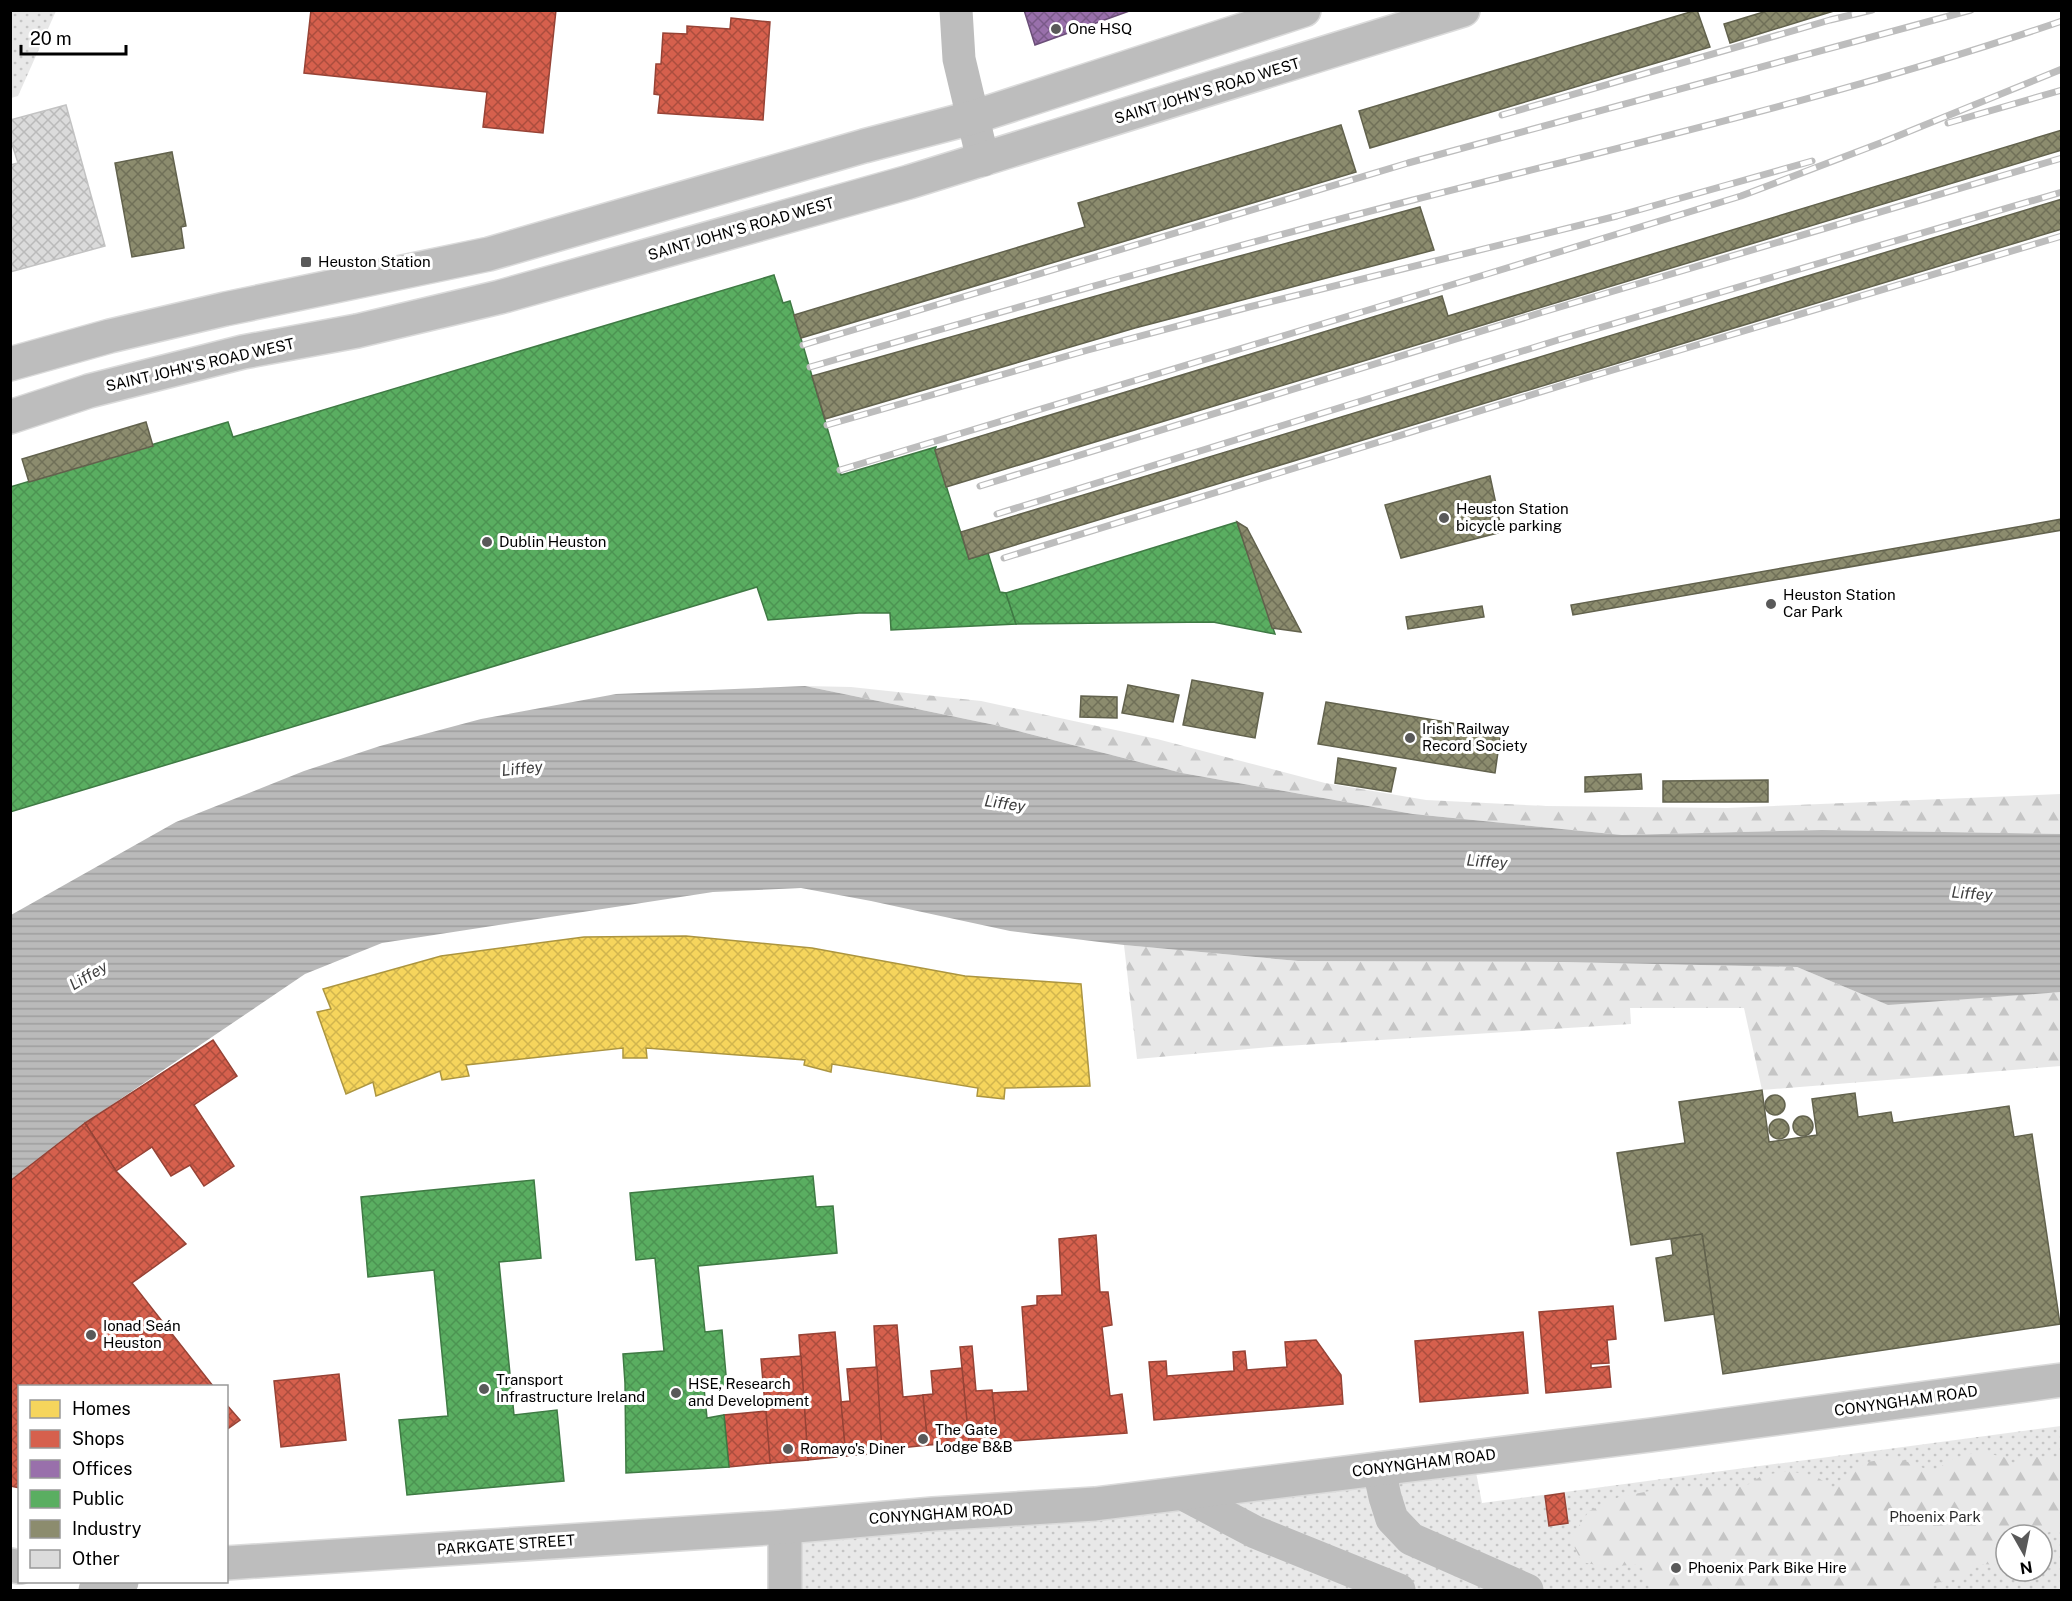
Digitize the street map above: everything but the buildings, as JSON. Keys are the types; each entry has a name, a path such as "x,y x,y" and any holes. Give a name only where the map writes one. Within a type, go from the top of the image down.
{"main road":[{"path":"956,10 959,60 971,118 983,160"},
{"path":"10,364 110,336 225,309 489,254 864,146 971,118 1304,10"},
{"name":"SAINT JOHN'S ROAD WEST","path":"10,417 89,391 243,352 357,331 500,297 983,160 1463,10"},
{"name":"CONYNGHAM ROAD","path":"784,1527 933,1514 1095,1504 1183,1494 1640,1437 2061,1380"},
{"path":"1378,1469 1392,1519 1411,1539 1470,1567 1527,1590"},
{"path":"1183,1494 1255,1532 1399,1590"},
{"path":"784,1527 785,1590"},
{"name":"PARKGATE STREET","path":"228,1563 784,1527"},
{"path":"95,1590 116,1583"}],"green space":[{"path":"10,11 56,11 18,96 11,98"},
{"path":"805,686 851,687 981,701 1157,739 1325,783 1426,800 1546,806 1727,808 2061,794 2061,834 1822,830 1622,835 1413,814 1182,773 995,725"},
{"path":"1124,945 1298,961 1564,962 1797,967 1886,1004 2061,992 2061,1066 1762,1090 1744,1008 1630,1008 1631,1024 1270,1047 1137,1059"},
{"name":"Phoenix Park","path":"2061,1426 2061,1590 785,1590 785,1527 1473,1457 1482,1503"},
{"path":"1981,1452 2004,1457 2013,1463 2037,1457 2061,1457 2061,1528 2054,1530 2054,1523 1994,1523 1994,1565 1980,1564 1963,1578 1929,1584 1924,1590 1721,1590 1717,1587 1712,1590 1657,1590 1648,1586 1641,1564 1606,1567 1582,1562 1570,1539 1589,1511 1619,1497 1670,1487 1744,1487 1763,1475 1790,1471 1817,1477 1835,1489 1844,1476 1868,1462 1895,1457 1936,1473 1945,1464 1962,1456"}],"water":[{"name":"Liffey","path":"805,686 995,725 1182,773 1413,814 1622,835 1822,830 2061,834 2061,992 1888,1005 1797,967 1564,962 1298,961 1124,945 1010,931 801,888 713,892 382,943 305,974 85,1123 11,1181 11,915 176,822 304,771 380,746 481,719 616,694"}],"railway":[{"path":"1502,115 1830,20 1872,10"},
{"path":"803,345 1408,163 1971,10"},
{"path":"810,367 1262,240 1821,95 2062,21"},
{"path":"840,470 1741,196 1883,142 2062,69"},
{"path":"1948,123 2062,90"},
{"path":"980,486 1543,312 2062,158"},
{"path":"827,425 1088,350 1249,307 1617,216 1812,161"},
{"path":"997,514 1558,340 2062,192"},
{"path":"1004,558 1576,381 2062,236"}],"place":[{"name":"One HSQ","path":"1056,29"},
{"name":"Heuston Station","path":"306,262"},
{"name":"Heuston Station bicycle parking","path":"1444,518"},
{"name":"Dublin Heuston","path":"487,542"},
{"name":"Heuston Station Car Park","path":"1771,604"},
{"name":"Irish Railway Record Society","path":"1410,738"},
{"name":"Ionad Seán Heuston","path":"91,1335"},
{"name":"Transport Infrastructure Ireland","path":"484,1389"},
{"name":"HSE, Research and Development","path":"676,1393"},
{"name":"The Gate Lodge B&B","path":"923,1439"},
{"name":"Romayo's Diner","path":"788,1449"},
{"name":"Phoenix Park Bike Hire","path":"1676,1568"}]}
